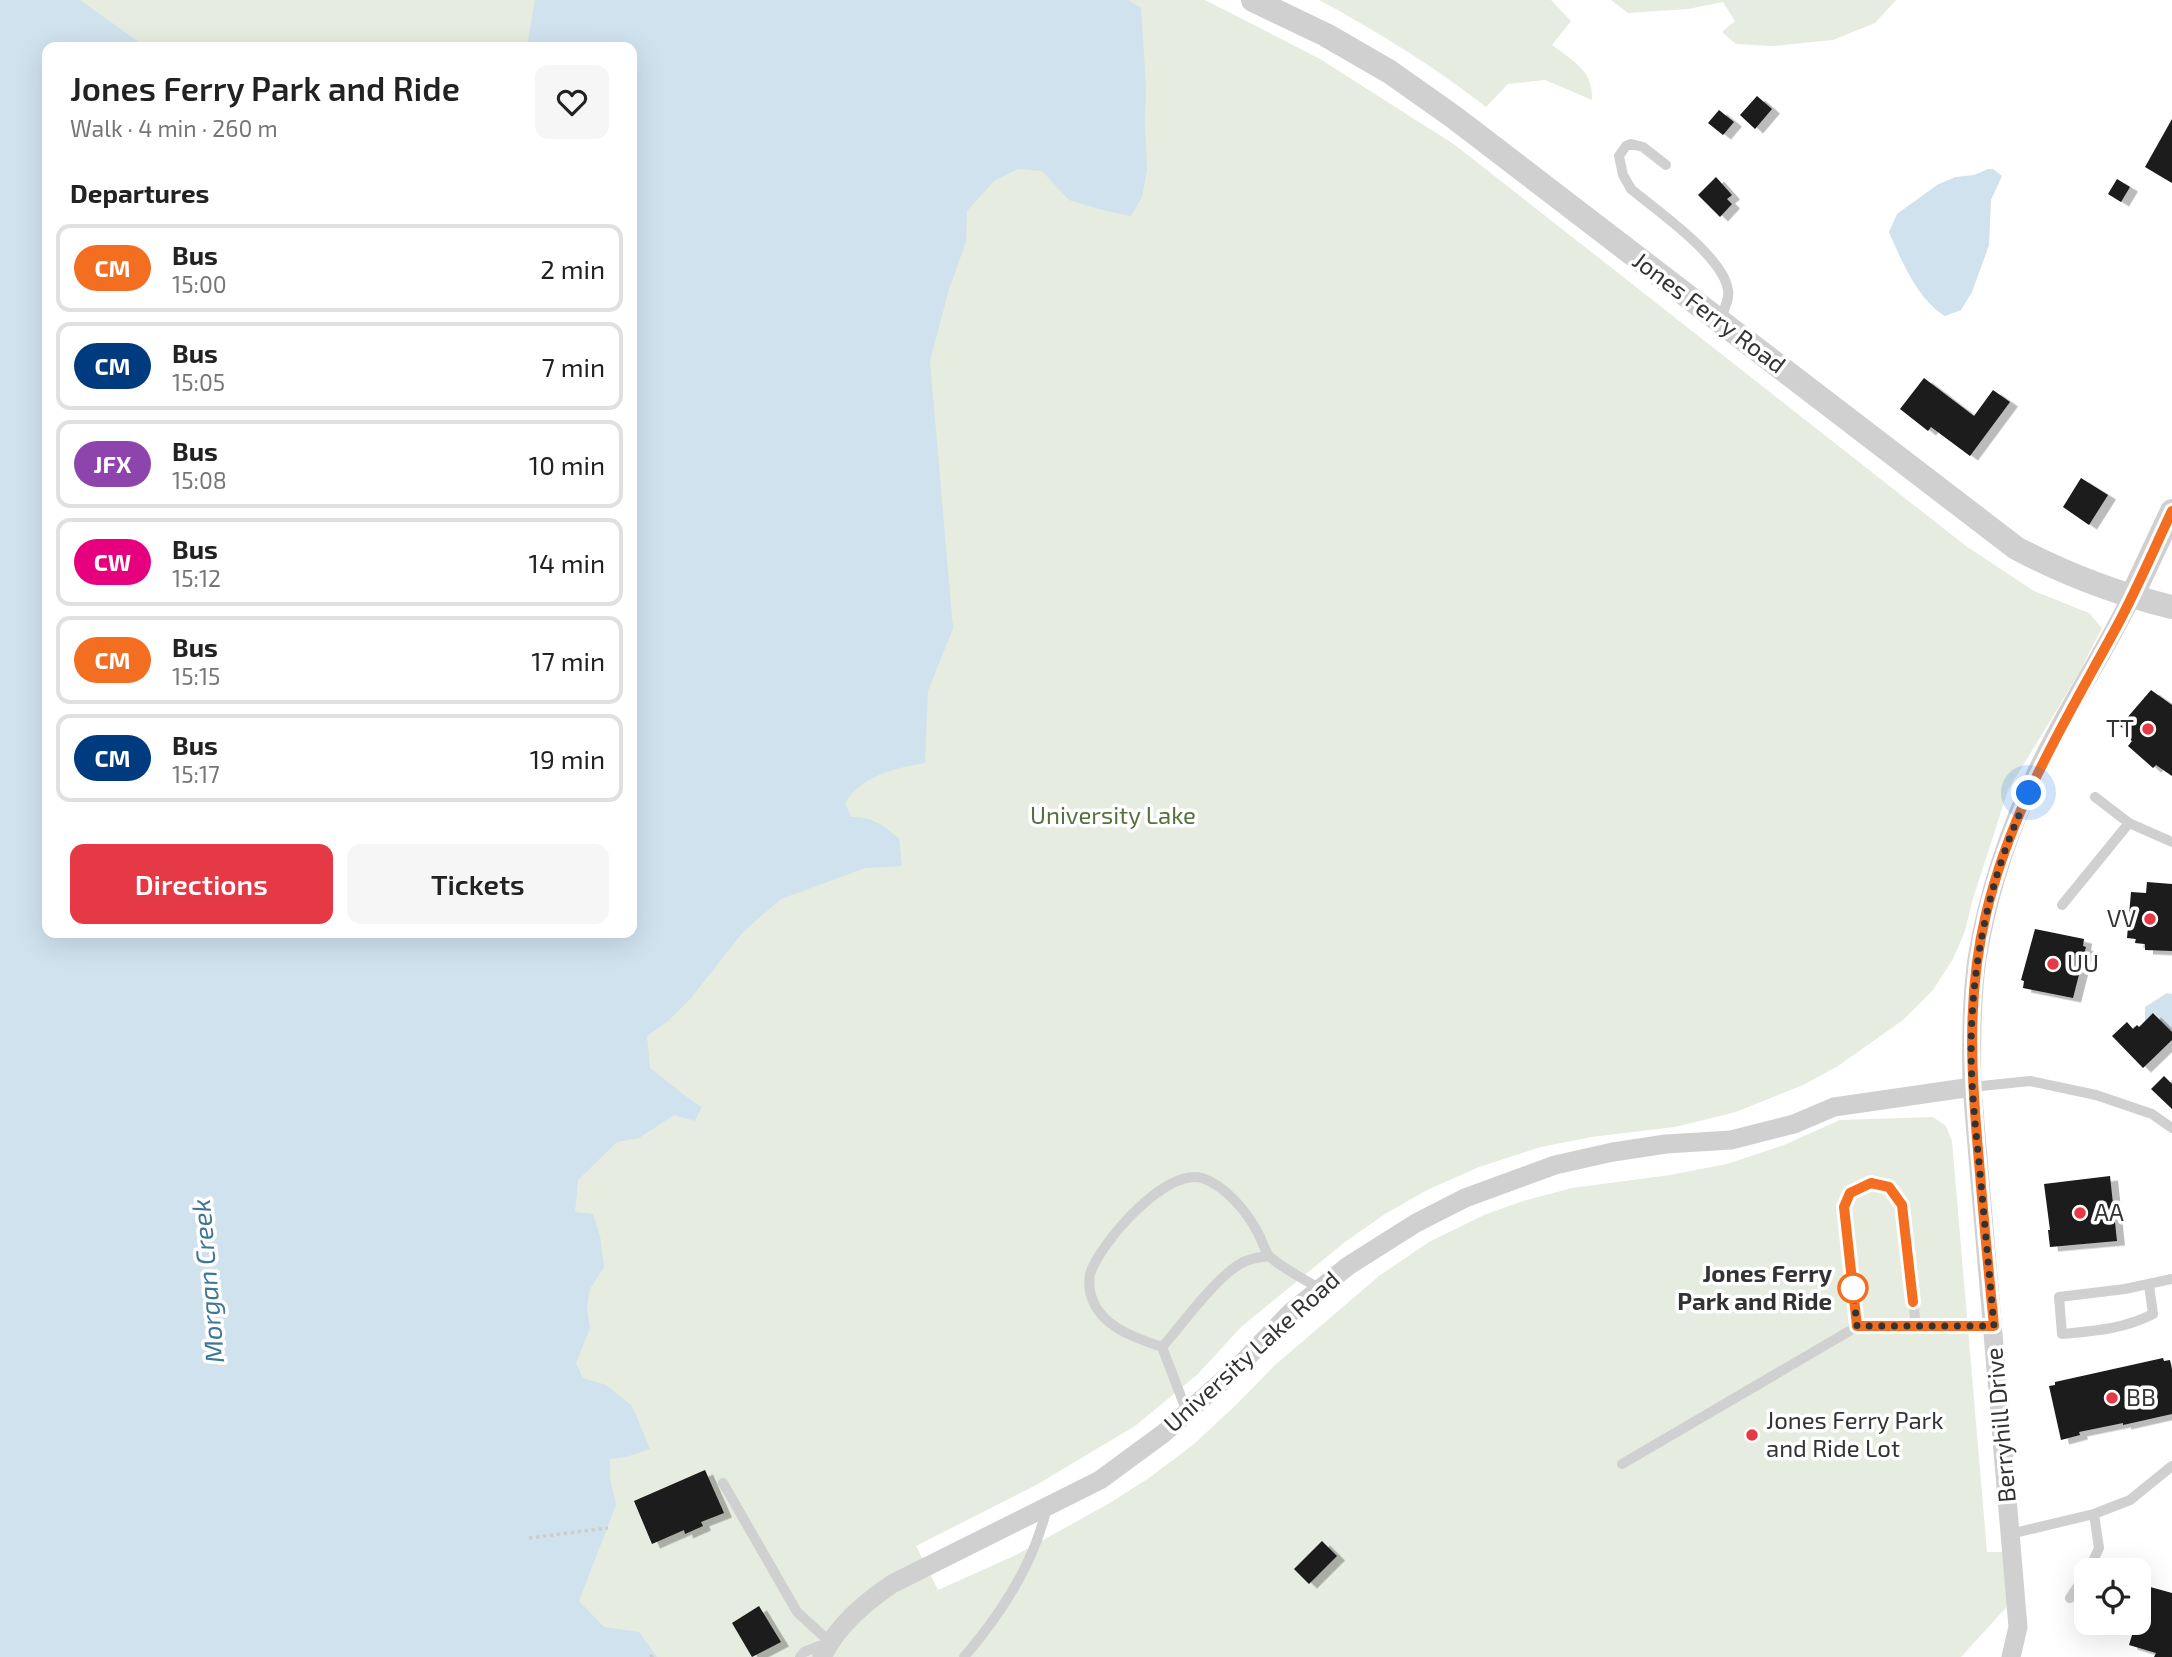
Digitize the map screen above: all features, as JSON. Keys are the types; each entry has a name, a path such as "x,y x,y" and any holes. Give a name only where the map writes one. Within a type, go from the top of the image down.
{"street":[{"name":"Jones Ferry Road","path":"1253,0 1326,35 1390,72 1455,118 2015,548 2086,581 2172,607"},
{"path":"2132,596 2172,511"},
{"name":"Berryhill Drive","path":"2011,1657 2018,1627 1972,1087 1971,1020 1977,961 2000,864 2020,813 2056,734 2132,596"},
{"name":"University Lake Road","path":"826,1649 846,1621 866,1602 892,1584 1100,1480 1187,1413 1240,1365 1290,1313 1320,1289 1379,1244 1465,1198 1555,1165 1613,1152 1666,1144 1731,1140 1794,1124 1833,1107 1972,1087"}],"lane":[{"path":"1666,165 1643,147 1631,144 1626,146 1619,156 1623,175 1631,189 1706,252 1725,277 1729,293 1719,321"},
{"path":"2095,797 2129,823 2172,842"},
{"path":"2062,905 2129,823"},
{"path":"1972,1087 2030,1081 2096,1095 2152,1114 2172,1128"},
{"path":"1187,1413 1162,1347 1118,1329 1099,1312 1091,1296 1090,1276 1101,1251 1157,1191 1182,1178 1199,1177 1219,1186 1255,1227 1268,1255 1320,1289"},
{"path":"1857,1326 1844,1207 1850,1193 1871,1183 1889,1187 1902,1205 1916,1326"},
{"path":"1162,1347 1200,1301 1223,1279 1244,1261 1268,1255"},
{"path":"2149,1285 2154,1314 2133,1325 2062,1334 2059,1297 2149,1285 2172,1279"},
{"path":"1622,1464 1857,1326 1994,1326"},
{"path":"2010,1534 2094,1514 2130,1500 2172,1466"},
{"path":"723,1483 797,1612 826,1649"},
{"path":"964,1657 1018,1583 1036,1544 1048,1507"},
{"path":"2094,1514 2099,1548 2094,1558"},
{"path":"2070,1598 2074,1592"},
{"path":"800,1657 804,1652 826,1649"}],"path":[{"path":"530,1538 608,1528"}],"green space":[{"name":"University Lake","path":"0,0 1205,0 1320,59 1455,145 1966,546 2034,591 2089,613 2102,628 2079,673 2008,790 1965,931 1953,959 1933,990 1903,1020 1838,1066 1805,1084 1736,1112 1675,1127 1591,1137 1541,1147 1479,1167 1427,1190 1385,1214 1345,1242 1241,1327 1198,1374 1135,1426 1038,1484 916,1546 938,1590 1016,1555 1108,1504 1149,1478 1194,1444 1275,1365 1379,1276 1429,1242 1484,1215 1572,1188 1670,1175 1727,1164 1784,1145 1840,1120 1933,1117 1946,1126 1952,1141 1987,1552 2008,1552 2013,1600 1961,1657 0,1657"},
{"path":"1319,0 1551,0 1571,21 1552,45 1586,74 1590,81 1592,100 1545,80 1508,84 1486,107 1405,50"},
{"path":"1611,0 1896,0 1875,23 1833,40 1772,46 1736,44 1722,32 1735,21 1723,2 1688,9 1628,13"}],"water":[{"name":"Morgan Creek","path":"0,0 80,0 139,42 42,42 42,938 637,938 637,42 528,42 535,0 1128,0 1141,8 1146,85 1147,169 1142,197 1131,216 1069,200 1042,171 1018,169 994,181 967,211 966,242 949,289 930,361 953,628 928,691 925,763 891,771 869,780 845,803 851,817 871,820 899,838 902,866 865,868 781,899 743,932 691,998 668,1021 647,1036 650,1068 702,1107 695,1121 674,1115 639,1138 617,1142 578,1180 575,1212 593,1214 600,1236 604,1267 590,1289 587,1308 590,1328 576,1363 583,1378 606,1385 632,1406 650,1449 610,1459 610,1478 616,1505 579,1601 604,1627 639,1632 657,1657 0,1657"},
{"path":"1993,169 2002,176 1991,200 1989,245 1972,292 1961,310 1945,316 1935,309 1919,290 1889,232 1897,214 1937,185 1955,177 1974,175"},
{"path":"2167,993 2172,994 2172,1032 2154,1013 2145,1021 2145,1007"}],"building":[{"path":"1757,96 1772,109 1755,129 1740,115"},
{"path":"1719,110 1734,122 1723,135 1708,123"},
{"path":"2172,119 2172,183 2145,167"},
{"path":"1716,177 1732,195 1727,199 1732,204 1720,217 1698,195"},
{"path":"2117,179 2130,187 2121,202 2108,194"},
{"path":"1924,378 1974,416 1993,390 2010,402 1970,456 1931,427 1928,431 1900,409"},
{"path":"2081,478 2108,495 2089,525 2063,507"},
{"name":"TT","path":"2151,690 2172,705 2172,776 2156,765 2153,768 2128,746 2132,741 2120,726"},
{"name":"VV","path":"2147,882 2172,884 2172,951 2145,950 2145,944 2135,943 2136,939 2127,938 2131,892 2146,893"},
{"name":"UU","path":"2035,929 2084,939 2083,946 2086,947 2073,998 2023,988 2024,981 2021,980"},
{"path":"2153,1013 2172,1032 2172,1040 2143,1068 2112,1036 2127,1022 2133,1029 2137,1025 2139,1027"},
{"path":"2164,1076 2172,1084 2172,1109 2151,1089"},
{"name":"AA","path":"2110,1176 2117,1241 2050,1247 2044,1184"},
{"name":"BB","path":"2163,1358 2164,1361 2170,1360 2172,1370 2172,1414 2079,1432 2080,1435 2061,1440 2049,1386 2055,1385 2055,1382"},
{"path":"705,1470 724,1513 701,1522 703,1526 685,1534 684,1530 652,1544 634,1501"},
{"path":"1322,1541 1337,1556 1309,1584 1294,1569"},
{"path":"2151,1587 2172,1593 2172,1657 2154,1657 2156,1653 2129,1645 2132,1635 2151,1635"},
{"path":"759,1606 781,1642 752,1657 732,1623"}],"bus line":[{"name":"CM","path":"1913,1302 1902,1205 1889,1187 1871,1183 1850,1193 1844,1207 1857,1326 1994,1326 1972,1087 1971,1020 1977,961 1986,914 2000,864 2056,734 2118,624 2172,511"}],"place":[{"name":"TT","path":"2148,729"},
{"name":"VV","path":"2150,919"},
{"name":"UU","path":"2053,964"},
{"name":"AA","path":"2080,1213"},
{"name":"Jones Ferry Park and Ride","path":"1853,1288"},
{"name":"BB","path":"2112,1398"},
{"name":"Jones Ferry Park and Ride Lot","path":"1752,1435"}],"route":[{"path":"1853,1288 1857,1326 1994,1326 1972,1087 1971,1020 1977,961 1986,914 2000,864 2029,793"}]}
